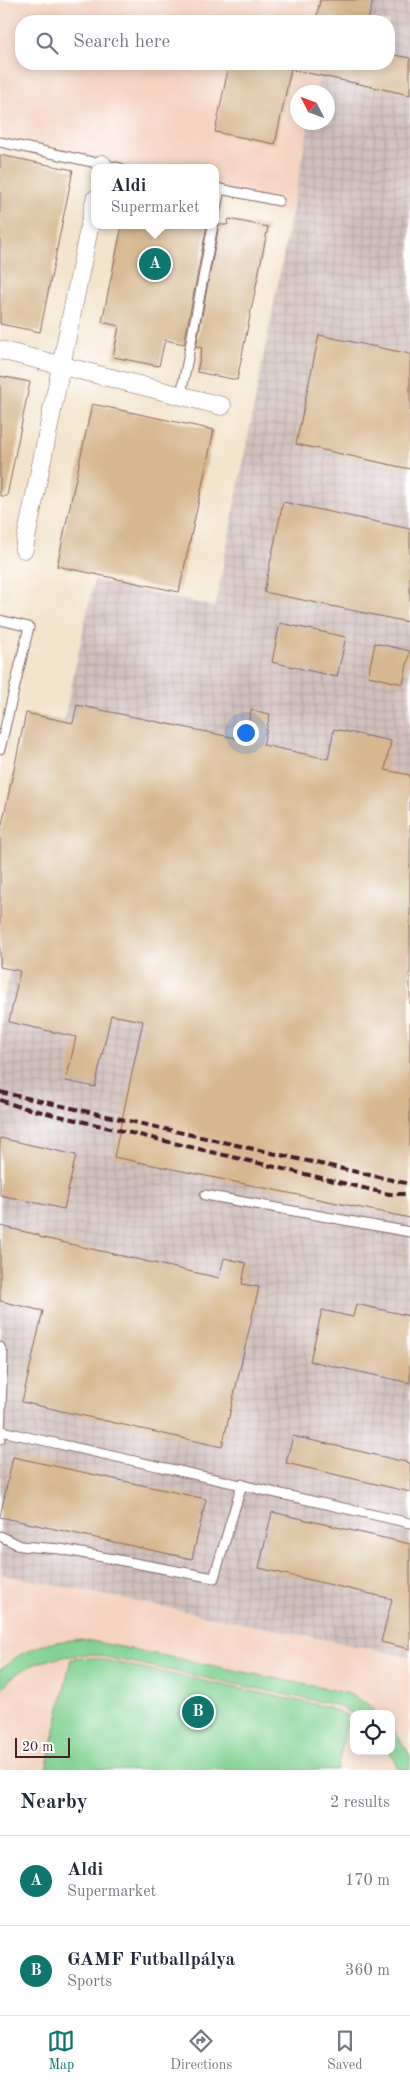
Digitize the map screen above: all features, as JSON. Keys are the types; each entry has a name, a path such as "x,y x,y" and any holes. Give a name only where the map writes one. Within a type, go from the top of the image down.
{"street":[{"path":"24,549 91,219"},
{"path":"0,350 222,406"}],"lane":[{"path":"0,142 94,164"},
{"path":"219,189 279,202"},
{"path":"181,396 212,229"},
{"path":"0,620 29,627 0,750"},
{"path":"205,1195 410,1232"},
{"path":"0,1347 3,1353 0,1435 242,1484 410,1523"},
{"path":"0,1536 21,1546 60,1549 214,1578 242,1484"}],"shaded area":[{"path":"0,0 335,0 331,15 15,15 15,70 321,70 318,85 290,85 290,130 308,130 290,214 219,196 219,164 91,164 0,141"},
{"path":"335,0 410,0 410,1657 0,1574 0,1003 3,1003 94,580 215,607 308,130 335,130 335,85 318,85 321,70 395,70 395,15 331,15"},
{"path":"0,1574 410,1657 410,1770 0,1770"}],"green space":[{"path":"81,1639 347,1693 369,1705 374,1710 350,1710 350,1712 336,1705 91,1654 53,1659 28,1667 7,1682 0,1692 0,1670 28,1651 57,1642"},
{"path":"94,1658 327,1707 348,1716 337,1770 46,1770 71,1659"},
{"path":"395,1732 410,1755 410,1770 399,1770 391,1755 395,1755"}],"building":[{"path":"320,0 373,0 369,15 317,15"},
{"path":"395,55 410,58 410,95 294,70 395,70"},
{"path":"228,70 291,70 275,144 215,132"},
{"path":"0,155 73,170 40,332 0,324"},
{"path":"229,219 268,227 237,380 197,372 202,348 196,347 219,225 227,225"},
{"path":"121,229 206,229 184,344 165,340 159,366 113,357 119,326 102,322"},
{"path":"319,335 410,354 410,469 296,444"},
{"path":"0,376 30,382 7,496 0,496"},
{"path":"92,404 214,430 179,592 57,566"},
{"path":"283,502 410,529 410,613 408,622 264,592"},
{"path":"280,623 346,637 337,677 272,662"},
{"path":"375,643 410,651 403,684 368,676"},
{"path":"77,705 245,740 251,710 270,714 263,745 328,759 334,729 391,741 385,770 410,775 410,1218 114,1157 143,1021 111,1015 95,1087 66,1081 76,1037 9,1022 20,971 0,967 0,834 26,713 73,723"},
{"path":"0,1138 76,1155 64,1209 0,1195"},
{"path":"0,1226 39,1235 39,1237 219,1278 224,1258 246,1263 242,1284 259,1287 222,1447 22,1402 43,1311 0,1301"},
{"path":"356,1304 410,1316 410,1383 310,1361 322,1310 353,1317"},
{"path":"293,1436 410,1463 410,1492 286,1463"},
{"path":"13,1457 206,1499 192,1559 0,1517"},
{"path":"272,1512 410,1544 410,1649 381,1642 392,1599 259,1568"}],"railway":[{"path":"0,1092 410,1184"},
{"path":"0,1100 17,1106 389,1194 410,1194"}],"place":[{"name":"Aldi","path":"155,264"},
{"name":"GAMF Futballpálya","path":"198,1712"}]}
